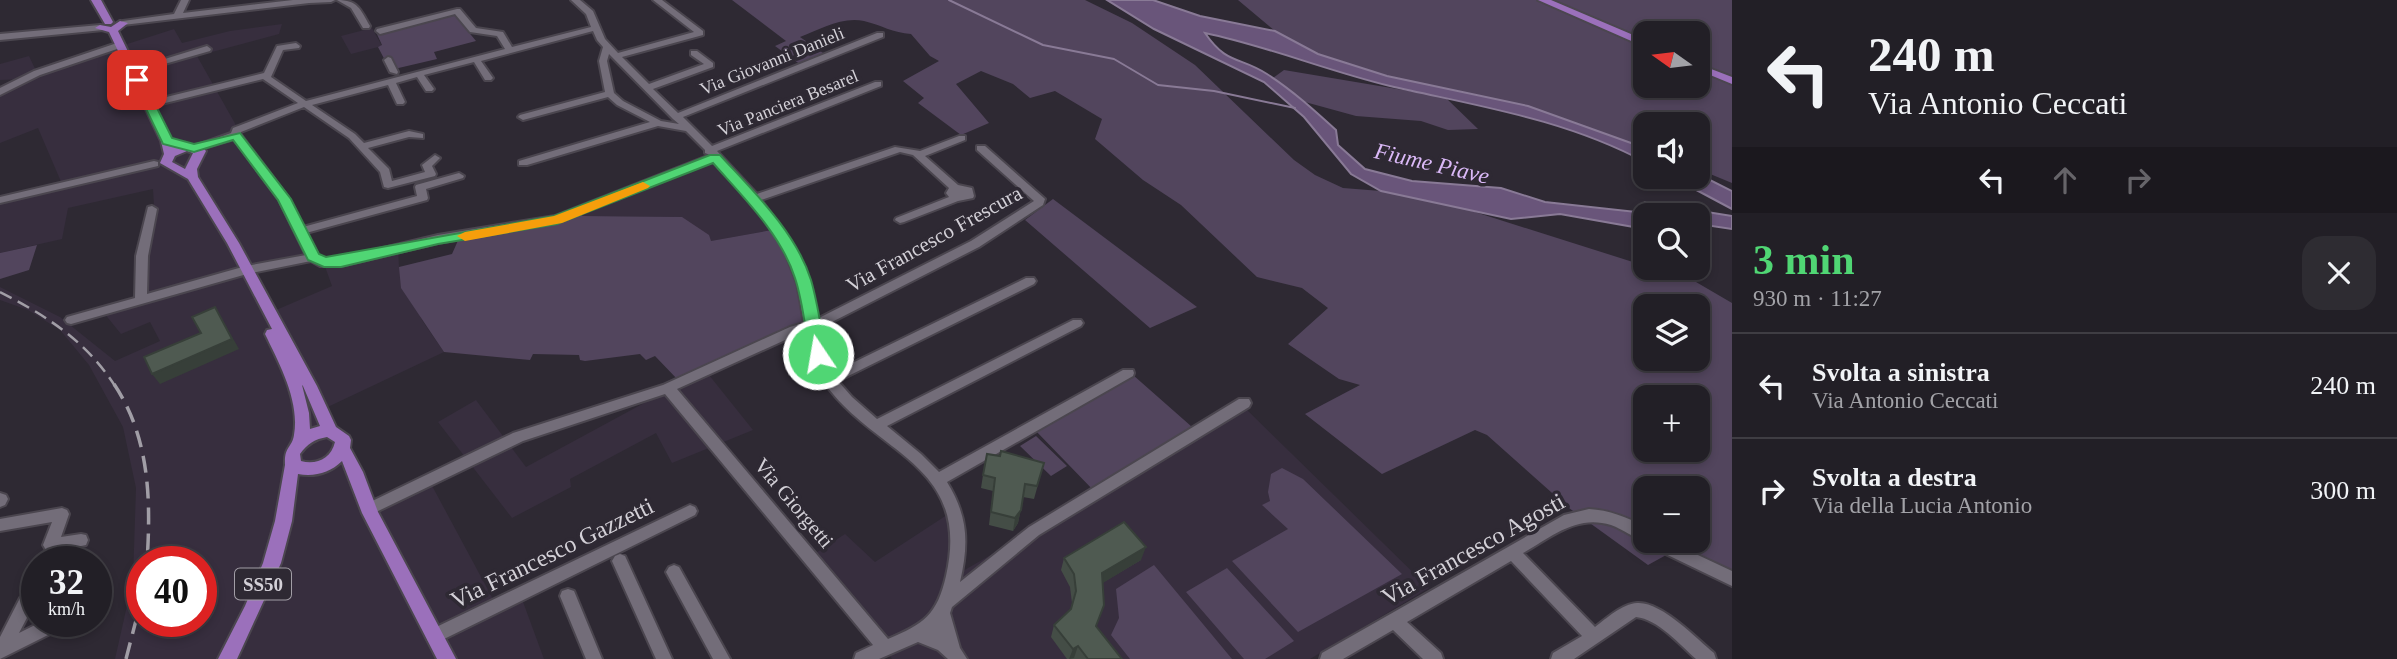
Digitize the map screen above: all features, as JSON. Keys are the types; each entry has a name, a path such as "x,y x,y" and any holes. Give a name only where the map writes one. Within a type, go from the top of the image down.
{"main road":[{"path":"96,0 107,27 120,45 167,141 171,160 192,177 310,386 330,431"},
{"path":"1542,0 1633,39"},
{"path":"107,27 124,23"},
{"path":"1710,72 1732,81"},
{"path":"167,141 197,150"},
{"path":"171,160 197,150"},
{"path":"192,177 197,150"},
{"path":"261,297 260,308 299,398 302,440"},
{"path":"286,504 288,479 293,465 292,453 302,440 316,433 330,431 341,436 342,450 354,463 355,476 369,509 447,659"},
{"path":"293,465 310,470 328,464 342,450"},
{"path":"328,464 347,467 355,476"},
{"path":"286,504 310,470"},
{"name":"SS50","path":"227,659 261,590 283,528 286,504"}],"street":[{"path":"177,17 185,0"},
{"path":"124,23 331,0"},
{"path":"341,0 354,6 366,26"},
{"path":"575,0 590,13 607,47 730,173 781,236 798,266 821,365 830,380 877,425 910,450 938,480 951,499 957,513 960,552 935,620 937,640 955,655"},
{"path":"615,56 700,33 657,0"},
{"path":"449,1 473,30 500,34 510,50"},
{"path":"380,30 457,11"},
{"path":"0,37 107,27"},
{"path":"313,257 284,199 236,135 236,130 304,104 393,76 419,74 596,28"},
{"name":"Via Giovanni Danieli","path":"676,117 880,34"},
{"path":"0,92 37,73 120,45"},
{"path":"267,77 280,48 296,46"},
{"path":"607,47 603,61 610,94 620,103 658,123 687,128"},
{"path":"133,70 206,49"},
{"path":"647,88 710,65 694,53"},
{"path":"476,59 488,78"},
{"path":"388,60 400,102"},
{"path":"419,74 429,89"},
{"path":"149,104 258,75 267,77 363,146 385,171 388,185 431,174 427,165 435,158"},
{"name":"Via Panciera Besarel","path":"71,320 246,270 313,257 320,262 341,262 438,239 557,219 878,83"},
{"path":"523,117 610,94"},
{"path":"523,163 658,123"},
{"path":"363,146 410,134 420,135"},
{"path":"197,150 236,135"},
{"path":"918,155 962,138"},
{"name":"Via Francesco Frescura","path":"812,326 975,244 1039,203 1040,199 981,148"},
{"path":"753,199 899,149 918,155 955,193 900,220"},
{"path":"0,200 154,164"},
{"path":"300,231 423,198 420,187 459,176"},
{"path":"141,301 142,257 152,209"},
{"path":"830,380 1030,281"},
{"path":"877,425 1077,323"},
{"path":"369,509 518,437 668,388 776,338 812,326"},
{"path":"938,480 1128,373"},
{"name":"Via Giorgetti","path":"668,388 885,647"},
{"path":"862,659 935,620 1034,531 1244,403"},
{"name":"Via Francesco Gazzetti","path":"434,636 690,511"},
{"path":"0,525 62,514 51,545 81,540"},
{"name":"Via Francesco Agosti","path":"1328,659 1569,519 1583,515 1608,517 1633,529"},
{"path":"1512,552 1594,637"},
{"path":"1679,553 1732,579"},
{"path":"620,561 664,659"},
{"path":"674,572 722,659"},
{"path":"568,596 594,659"},
{"path":"1559,659 1635,611 1643,610 1654,615 1708,659"},
{"path":"1,651 21,613"},
{"path":"935,620 955,655"},
{"path":"1394,620 1435,659"},
{"path":"1,651 29,637"}],"shaded area":[{"path":"732,0 1085,0 1132,23 1195,65 1294,160 1315,175 1343,188 1381,191 1453,205 1633,262 1633,280 1696,282 1732,303 1732,579 1694,563 1693,569 1668,554 1648,565 1569,508 1487,435 1475,430 1382,474 1305,414 1360,385 1339,379 1288,344 1328,308 1302,288 1257,277 1181,205 1143,180 1095,139 1102,119 1055,91 1030,98 1013,84 981,71 956,84 989,123 961,135 918,103 924,98 903,81 939,61 930,56 911,34 864,21 839,22 800,37 826,55 801,65 775,46 786,41"},
{"path":"1107,0 1153,0 1200,16 1275,31 1318,54 1387,76 1528,106 1633,144 1633,156 1552,124 1367,80 1205,33 1227,55 1257,68 1303,100 1336,130 1338,145 1365,169 1412,181 1501,188 1545,202 1633,212 1633,227 1560,214 1511,219 1381,191 1351,174 1304,117 1264,82 1154,29"},
{"path":"1238,0 1732,0 1732,183 1710,174 1710,112 1633,112 1633,144 1528,106 1387,76 1318,54 1275,31"},
{"path":"452,12 476,41 434,52 437,59 390,70 378,47 382,45 376,32"},
{"path":"282,24 279,34 197,56 237,127 230,130 283,200 315,257 250,270 269,313 332,286 323,261 398,248 399,267 422,320 444,352 315,413 372,509 430,482 494,601 519,591 544,659 115,659 126,610 126,637 217,637 217,546 134,546 136,488 123,427 89,365 60,330 28,310 0,300 0,287 60,317 115,361 160,341 150,322 121,334 104,313 143,301 148,234 154,206 153,189 68,208 62,239 0,253 0,199 62,184 38,128 0,143 0,93 25,79 0,80 0,64 29,56 37,73 174,29 182,43 230,31"},
{"path":"372,28 382,46 351,54 341,36"},
{"path":"1284,70 1445,97 1478,129 1448,130 1421,121 1356,116 1305,102 1273,78"},
{"path":"717,156 778,229 701,243 674,217 582,216 586,209"},
{"path":"1710,180 1732,191 1732,209 1694,189 1710,189"},
{"path":"1053,199 1197,307 1150,328 1025,220"},
{"path":"586,209 582,216 682,217 709,235 711,241 778,229 794,261 809,325 679,381 655,356 646,360 640,354 585,361 580,360 579,355 533,354 530,360 444,352 401,288 399,267 452,254 460,236 546,221"},
{"path":"1710,212 1732,216 1732,229 1710,226"},
{"path":"37,245 29,270 0,279 0,253"},
{"path":"705,370 753,430 672,463 656,433 570,479 571,487 512,518 438,422 476,400 526,467"},
{"path":"1133,375 1200,434 1096,493 1035,430"},
{"path":"1245,408 1429,588 1310,659 892,659 808,558 845,534 875,562 953,511 949,579"},
{"path":"1036,436 1067,466 1051,476 1020,446"},
{"path":"1282,468 1303,479 1402,574 1298,632 1232,561 1288,529 1262,505 1270,501 1268,492 1271,474"},
{"path":"1154,565 1232,659 1130,659 1111,635 1119,618 1116,589"},
{"path":"1227,568 1294,641 1265,659 1244,659 1186,592"}],"building":[{"path":"215,307 232,339 152,374 144,357 201,333 192,317"},
{"path":"1001,451 1044,463 1037,486 1025,484 1021,510 1015,518 991,512 995,478 983,475 987,454 1000,456"},
{"path":"1124,522 1146,547 1102,573 1104,605 1096,626 1122,659 1088,659 1078,646 1073,649 1054,625 1071,609 1076,591 1074,574 1064,558"}],"waterway":[{"path":"949,0 1043,45 1114,59 1158,85 1214,91 1295,108"}],"railway":[{"path":"0,292 34,310 64,331 104,370 115,386"},
{"path":"114,384 135,426 146,470 148,546"},
{"path":"126,659 132,637"}],"slow traffic":[{"path":"465,236 557,219 643,186"}],"route":[{"path":"137,80 167,141 194,148 236,135 284,199 313,257 317,261 329,263 438,239 484,234 557,219 715,157 755,202 791,252 803,279 818,354"}],"water label":[{"name":"Fiume Piave","path":"1432,163"}]}
